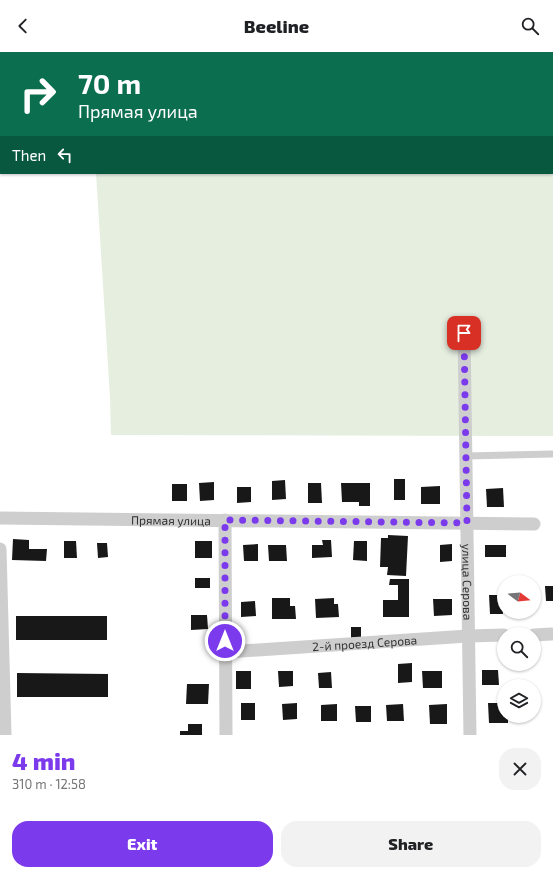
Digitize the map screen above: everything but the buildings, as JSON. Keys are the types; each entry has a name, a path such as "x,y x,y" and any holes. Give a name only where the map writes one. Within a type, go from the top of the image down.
{"street":[{"name":"улица Серова","path":"464,333 470,735"},
{"name":"Прямая улица","path":"0,518 534,524"},
{"path":"225,520 226,735"},
{"path":"0,549 5,735"},
{"path":"541,635 551,634"},
{"name":"2-й проезд Серова","path":"226,652 497,635"}],"lane":[{"path":"466,456 553,454"}],"shaded area":[{"path":"96,174 553,174 553,436 111,435"}],"route":[{"path":"225,641 225,520 467,523 464,333"}]}
